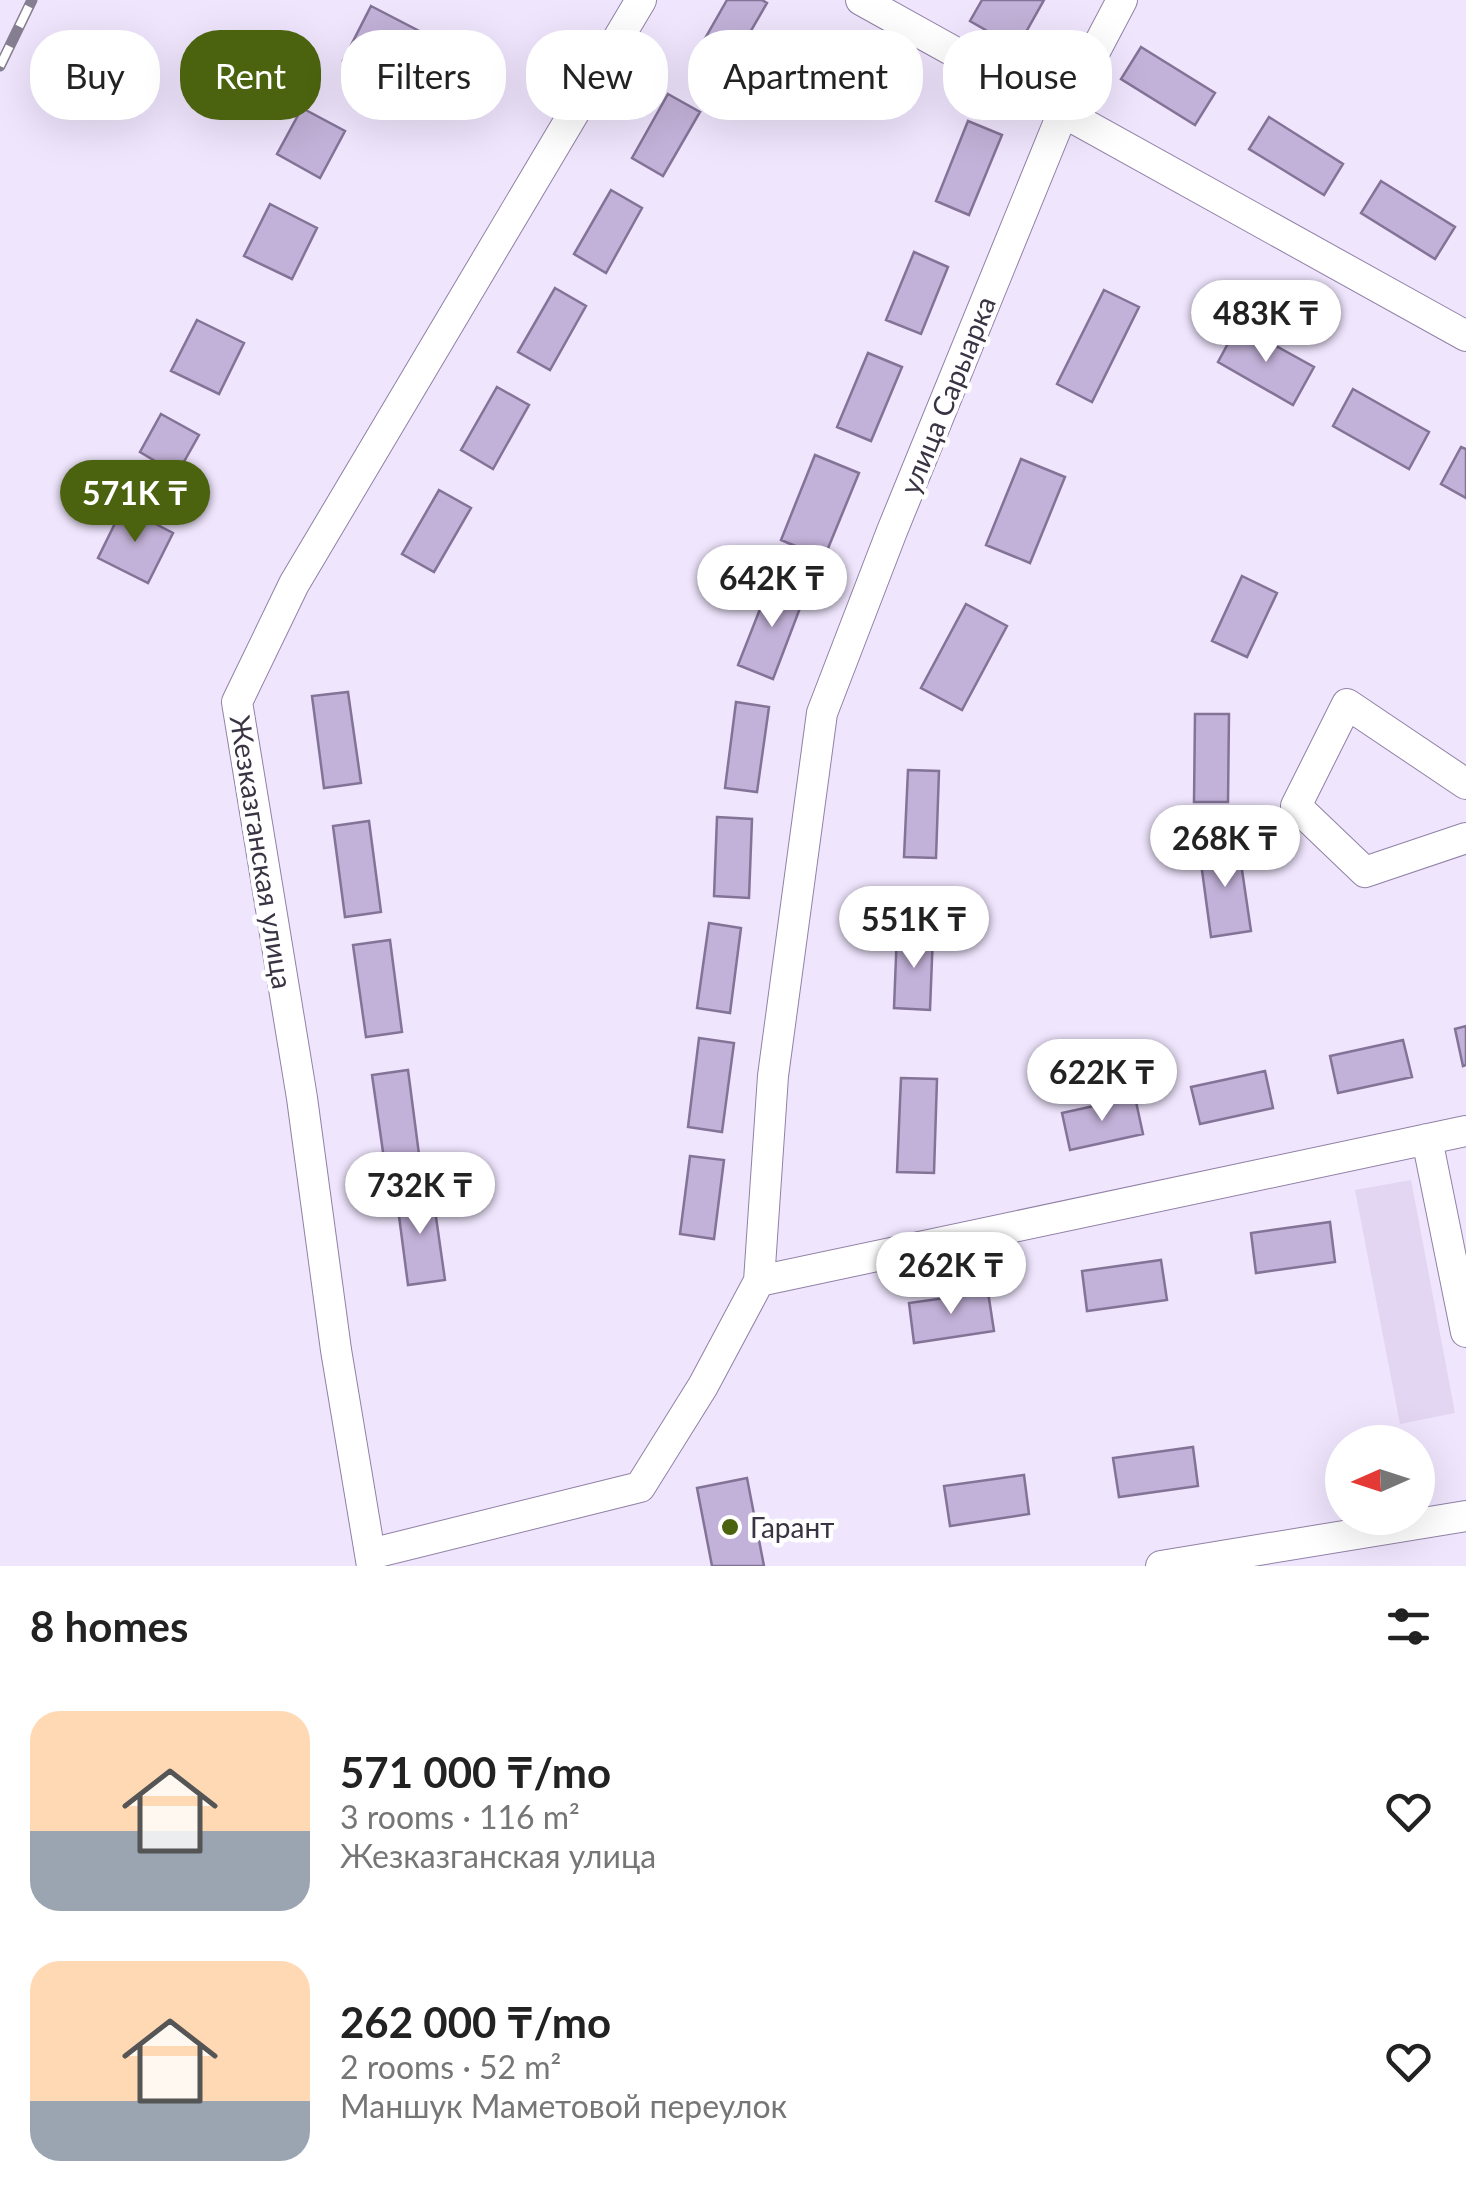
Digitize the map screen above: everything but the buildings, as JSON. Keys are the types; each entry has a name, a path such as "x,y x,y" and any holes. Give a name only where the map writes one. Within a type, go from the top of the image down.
{"street":[{"name":"Жезказганская улица","path":"371,1560 336,1350 302,1098 237,702 294,584 640,0"},
{"path":"861,0 943,45"},
{"name":"улица Сарыарка","path":"1106,30 1122,0"},
{"name":"улица Сарыарка","path":"759,1281 773,1076 822,713 1060,120"},
{"path":"1077,120 1466,336"},
{"path":"1466,784 1347,704 1296,806 1365,872 1466,838"},
{"path":"371,1560 640,1487 702,1386 759,1281 1466,1131"},
{"path":"1427,1139 1466,1332"},
{"path":"1162,1566 1466,1516"}],"shaded area":[{"path":"1411,1180 1455,1413 1400,1424 1355,1190"}],"railway":[{"path":"0,66 32,0"}],"place":[{"name":"Гарант","path":"730,1527"}]}
